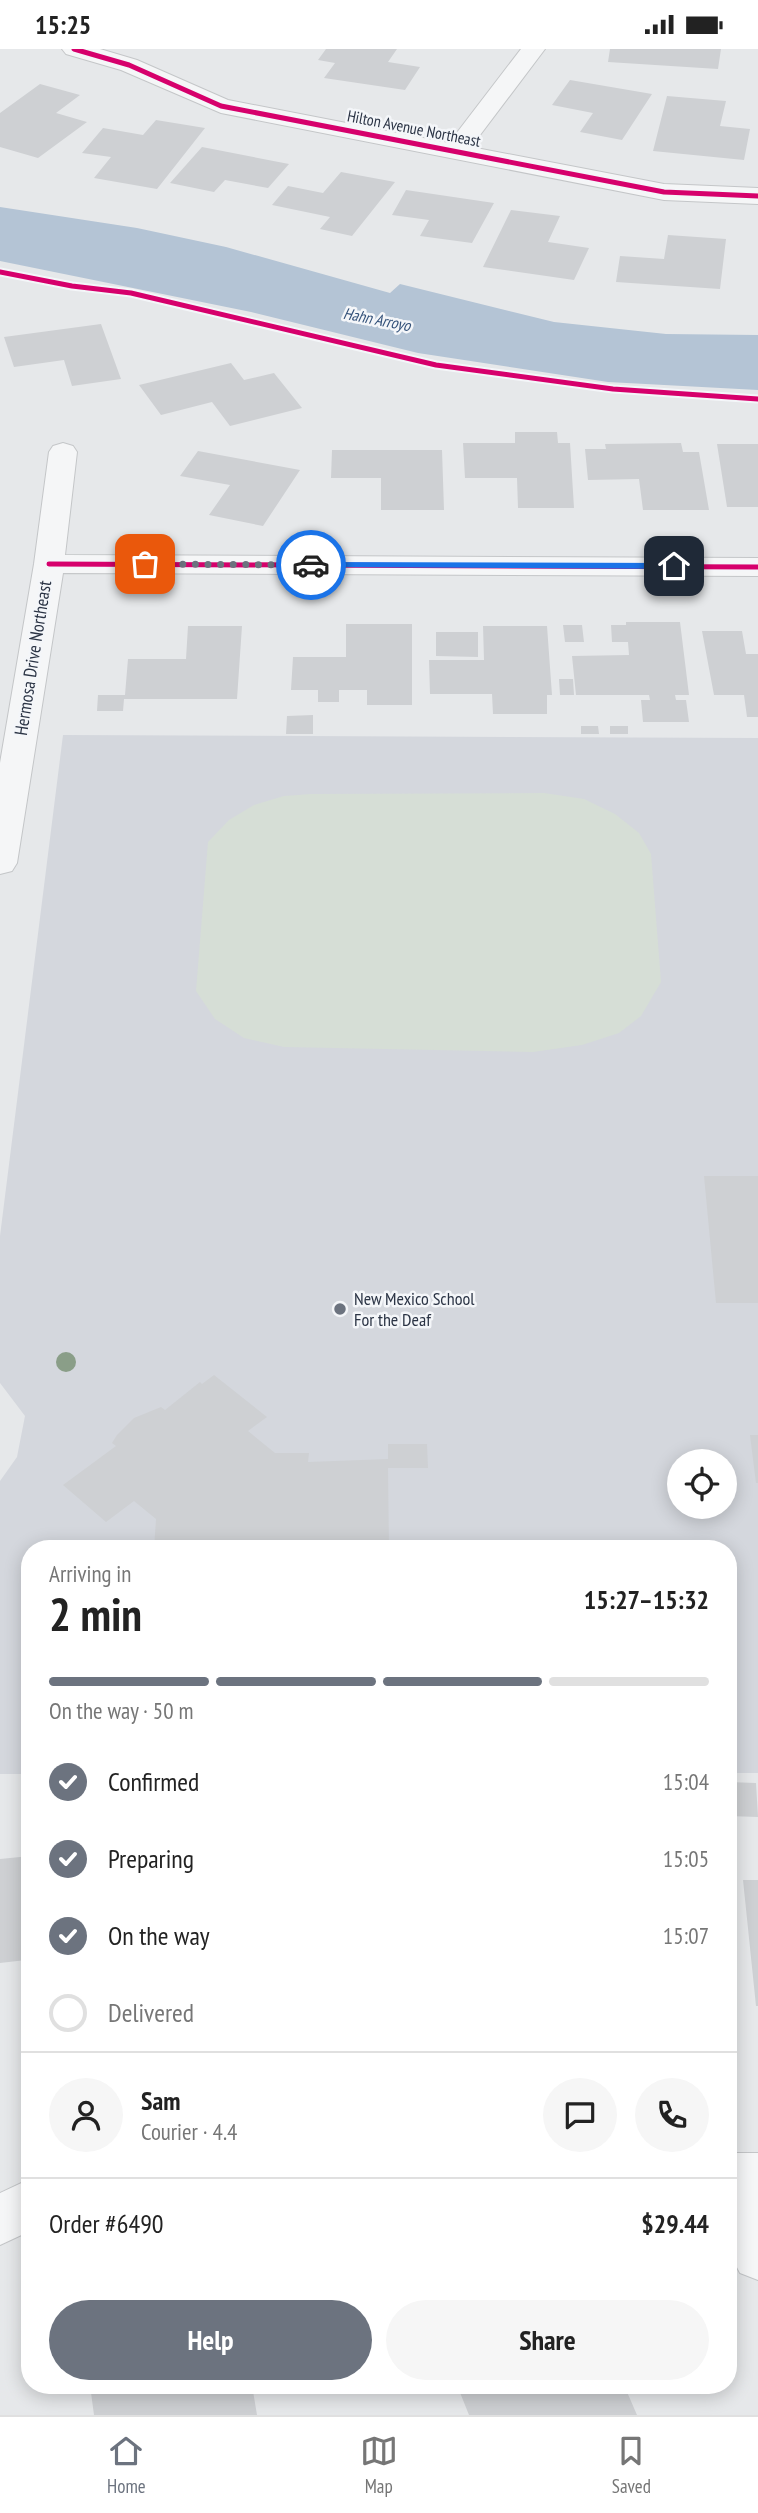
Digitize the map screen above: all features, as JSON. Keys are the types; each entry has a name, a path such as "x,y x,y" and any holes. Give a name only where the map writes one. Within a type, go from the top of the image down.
{"street":[{"name":"Hilton Avenue Northeast","path":"74,49 128,65 221,106 664,192 758,196"},
{"path":"456,150 533,49"},
{"name":"Hermosa Drive Northeast","path":"0,863 49,564 63,452"},
{"path":"49,564 758,566"},
{"path":"737,2177 758,2177"},
{"path":"0,2220 21,2209"},
{"path":"737,2214 758,2255"}],"shaded area":[{"name":"New Mexico School For the Deaf","path":"63,735 758,738 758,1773 737,1773 737,1540 21,1540 21,1774 0,1774 0,1481 17,1457 25,1416 0,1383 0,1236"},
{"path":"544,793 584,799 615,814 639,833 651,854 661,982 641,1016 619,1033 582,1045 533,1052 284,1047 244,1038 215,1019 196,991 208,842 229,820 254,805 284,796 311,794"}],"water":[{"name":"Hahn Arroyo","path":"0,207 137,228 226,247 390,293 400,284 554,322 666,334 758,335 758,390 608,382 418,353 251,312 0,261"}],"building":[{"path":"326,49 397,49 388,62 420,67 405,90 324,78 335,63 318,60"},
{"path":"610,49 721,49 718,69 608,62"},
{"path":"570,80 652,94 622,140 580,132 593,113 552,105"},
{"path":"40,84 80,95 56,113 87,122 38,158 0,147 0,113"},
{"path":"667,96 726,101 720,126 750,129 744,160 653,151"},
{"path":"156,120 205,128 157,189 94,178 111,157 82,153 103,128 143,135"},
{"path":"202,147 289,164 268,188 225,180 214,192 170,183"},
{"path":"341,172 395,182 352,236 320,229 330,217 272,205 288,186 323,193"},
{"path":"406,190 494,203 472,243 420,236 429,220 392,215"},
{"path":"511,210 560,216 548,242 589,248 574,280 483,267"},
{"path":"668,235 726,239 720,289 616,282 620,256 664,259"},
{"path":"101,324 121,379 72,386 64,360 14,367 4,337"},
{"path":"231,363 244,380 274,373 302,408 230,426 212,402 161,415 139,385"},
{"path":"515,432 557,432 558,443 570,443 574,508 518,508 517,478 465,478 463,443 515,443"},
{"path":"681,443 683,452 699,452 709,510 643,510 639,479 588,480 585,449 606,449 605,444"},
{"path":"717,444 758,444 758,507 727,507"},
{"path":"332,450 442,450 444,510 381,510 381,478 331,478"},
{"path":"198,451 300,470 263,526 209,515 230,485 180,476"},
{"path":"626,622 680,622 689,695 675,695 676,700 686,700 689,722 643,722 641,700 650,700 649,695 576,695 572,656 629,655 628,642 612,642 611,625 626,625"},
{"path":"346,624 412,624 412,705 367,705 367,690 339,690 339,702 318,702 318,690 291,690 293,657 346,657"},
{"path":"563,625 582,625 584,642 565,642"},
{"path":"188,626 242,626 237,699 124,699 123,711 97,711 98,695 125,695 128,659 186,659"},
{"path":"483,626 547,626 552,695 547,695 547,714 493,714 492,694 430,694 429,660 484,660"},
{"path":"702,631 742,631 746,654 758,654 758,717 747,717 744,695 714,695"},
{"path":"436,632 478,632 478,657 436,656"},
{"path":"559,679 573,679 574,695 560,695"},
{"path":"313,715 313,734 286,734 287,716"},
{"path":"581,726 598,726 599,734 581,734"},
{"path":"610,726 628,726 628,734 610,734"},
{"path":"704,1176 758,1176 758,1303 716,1303"},
{"path":"214,1375 267,1417 248,1431 275,1453 309,1453 308,1462 388,1459 388,1444 427,1444 428,1468 388,1468 389,1540 155,1540 156,1519 134,1501 106,1522 63,1485 116,1446 112,1443 117,1435 134,1418 161,1407 165,1410 200,1382 202,1384"},
{"path":"750,1435 758,1435 758,1483 756,1483"},
{"path":"737,1782 756,1783 758,1817 737,1816"},
{"path":"21,1857 21,1961 0,1963 0,1859"},
{"path":"743,1880 758,1880 758,2006 756,2006"},
{"path":"91,2394 254,2394 257,2415 94,2415"},
{"path":"461,2394 628,2394 637,2415 469,2415"}],"cycle path":[{"path":"74,49 129,65 221,106 664,192 758,196"},
{"path":"0,272 72,286 131,293 436,365 613,389 758,399"},
{"path":"49,564 758,567"}],"way so far":[{"path":"145,564 311,565"}],"place":[{"name":"New Mexico School For the Deaf","path":"340,1309"}],"route":[{"path":"311,565 674,566"}]}
